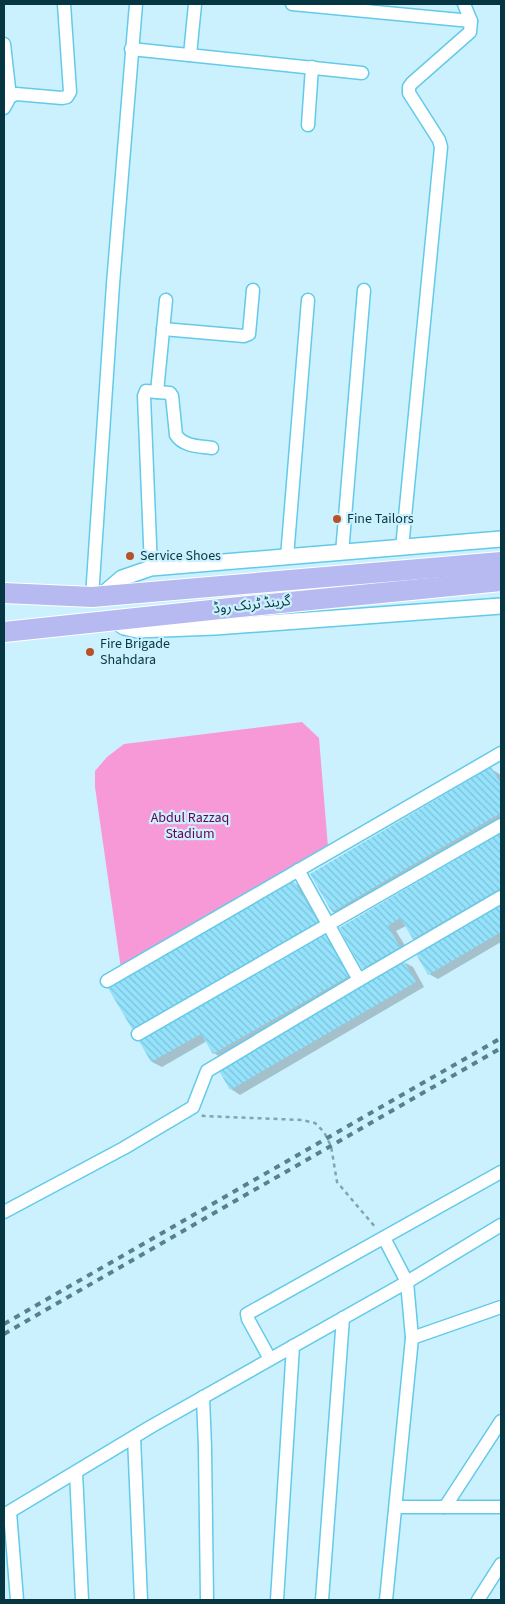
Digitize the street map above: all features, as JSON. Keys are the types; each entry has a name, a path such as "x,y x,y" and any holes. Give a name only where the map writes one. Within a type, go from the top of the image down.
{"highway":[{"name":"گرینڈ ٹرنک روڈ","path":"4,593 96,596 501,562"},
{"name":"گرینڈ ٹرنک روڈ","path":"4,632 501,581"}],"street":[{"path":"7,102 16,94 62,98 67,97 70,92 64,4"},
{"path":"96,596 112,284 136,4"},
{"path":"190,56 195,4"},
{"path":"292,4 471,21"},
{"path":"402,548 441,146 440,140 409,93 409,87 470,32 471,21 464,4"},
{"path":"4,44 7,102"},
{"path":"131,49 362,72"},
{"path":"308,125 312,67"},
{"path":"163,329 244,336 249,334 253,290"},
{"path":"342,553 364,290"},
{"path":"157,392 166,300"},
{"path":"288,557 308,300"},
{"path":"151,568 144,396 146,392 170,393 172,396 176,435 180,440 188,444 212,448"},
{"path":"96,596 122,578 151,568 501,539"},
{"path":"114,620 124,626 137,630 215,627 501,606"},
{"path":"107,981 298,870 500,758"},
{"path":"138,1034 501,825"},
{"path":"298,870 359,980"},
{"path":"4,1212 124,1148 193,1107 207,1071 501,898"},
{"path":"270,1359 247,1314 501,1172"},
{"path":"17,1600 7,1513 203,1397 407,1282 501,1225"},
{"path":"384,1238 407,1282 412,1338 386,1600"},
{"path":"412,1338 501,1307"},
{"path":"322,1600 343,1318"},
{"path":"277,1600 293,1346"},
{"path":"203,1397 207,1600"},
{"path":"445,1507 501,1421"},
{"path":"134,1437 141,1600"},
{"path":"76,1472 82,1600"},
{"path":"396,1507 501,1506"},
{"path":"478,1600 501,1564"}],"path":[{"path":"193,1107 203,1116 315,1122 324,1132 331,1146 338,1182 384,1238"}],"green space":[{"name":"Abdul Razzaq Stadium","path":"302,722 319,738 328,847 121,969 95,787 95,771 107,757 124,744"}],"building":[{"path":"491,767 501,784 501,813 332,912 310,874"},
{"path":"501,833 501,888 413,939 400,918 388,926 400,947 362,969 339,928"},
{"path":"294,881 318,922 132,1029 108,988"},
{"path":"501,905 501,932 428,975 416,954"},
{"path":"325,934 349,976 213,1054 201,1034 151,1062 139,1041"},
{"path":"404,961 416,982 230,1090 218,1069"}],"railway":[{"path":"4,1324 501,1038"},
{"path":"4,1334 501,1048"}],"place":[{"name":"Fine Tailors","path":"337,519"},
{"name":"Service Shoes","path":"130,556"},
{"name":"Fire Brigade Shahdara","path":"90,652"}]}
